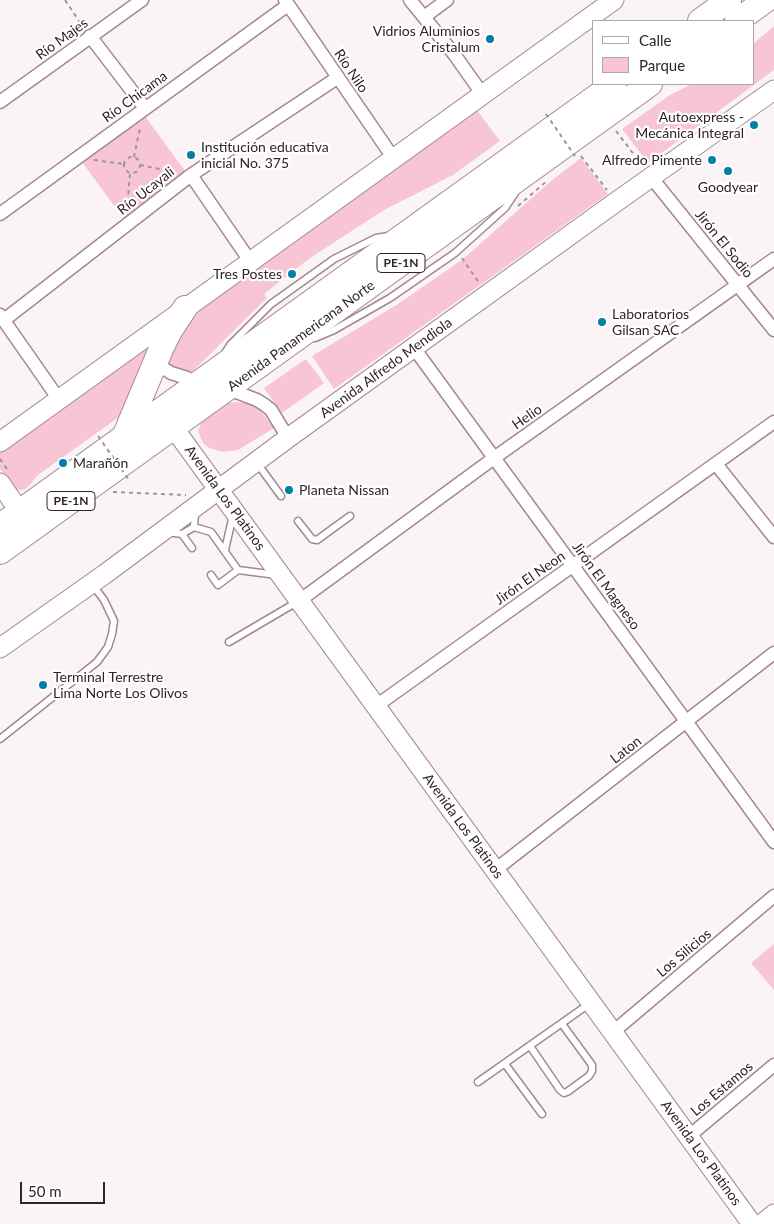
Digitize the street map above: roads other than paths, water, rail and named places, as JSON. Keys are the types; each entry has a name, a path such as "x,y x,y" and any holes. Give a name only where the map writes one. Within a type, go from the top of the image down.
{"highway":[{"path":"701,20 729,0"},
{"path":"738,20 766,0"},
{"name":"Avenida Panamericana Norte","path":"0,526 613,85"},
{"name":"Avenida Panamericana Norte","path":"0,552 649,85"},
{"path":"124,437 170,331 185,308"}],"main road":[{"path":"0,442 58,398 614,0"},
{"name":"Avenida Alfredo Mendiola","path":"0,648 194,510 288,438 774,90"},
{"name":"Avenida Los Platinos","path":"173,427 752,1224"},
{"path":"0,483 20,512"},
{"path":"762,1224 774,1214"}],"street":[{"name":"Río Majes","path":"0,102 142,0"},
{"path":"410,0 454,54 483,95"},
{"path":"424,17 447,0"},
{"name":"Río Nilo","path":"286,2 394,159"},
{"name":"Río Chicama","path":"0,214 286,2"},
{"path":"90,36 145,108"},
{"name":"Río Ucayali","path":"2,318 191,175 337,78"},
{"path":"191,175 250,261"},
{"name":"Jirón El Sodio","path":"651,177 774,330"},
{"name":"Helio","path":"299,601 494,458 774,259"},
{"path":"2,318 58,398"},
{"name":"Jirón El Magneso","path":"414,348 774,842"},
{"path":"155,364 171,373 187,378"},
{"path":"236,392 266,405 288,438"},
{"name":"Jirón El Neon","path":"376,706 774,422"},
{"path":"716,464 774,537"},
{"name":"Laton","path":"495,870 774,653"},
{"name":"Los Silicios","path":"612,1032 774,896"},
{"name":"Los Estamos","path":"688,1137 774,1065"}],"lane":[{"path":"257,463 281,496"},
{"path":"182,534 194,510 238,570"},
{"path":"225,550 234,510"},
{"path":"298,521 312,539 316,540 350,516"},
{"path":"164,531 182,534 192,548"},
{"path":"211,575 218,585 238,570 281,576"},
{"path":"0,739 97,662 108,647 114,621 104,600 91,583"},
{"path":"229,642 299,601"},
{"path":"478,1082 591,1003"},
{"path":"530,1046 560,1090 567,1092 589,1076 592,1071 592,1065 562,1024"},
{"path":"505,1064 542,1114"}],"place":[{"name":"Vidrios Aluminios Cristalum","path":"490,39"},
{"name":"Autoexpress - Mecánica Integral","path":"754,125"},
{"name":"Institución educativa inicial No. 375","path":"191,155"},
{"name":"Alfredo Pimente","path":"712,160"},
{"name":"Goodyear","path":"728,171"},
{"name":"Tres Postes","path":"292,274"},
{"name":"Laboratorios Gilsan SAC","path":"602,322"},
{"name":"Marañón","path":"63,463"},
{"name":"Planeta Nissan","path":"289,490"},
{"name":"Terminal Terrestre Lima Norte Los Olivos","path":"43,685"}]}
